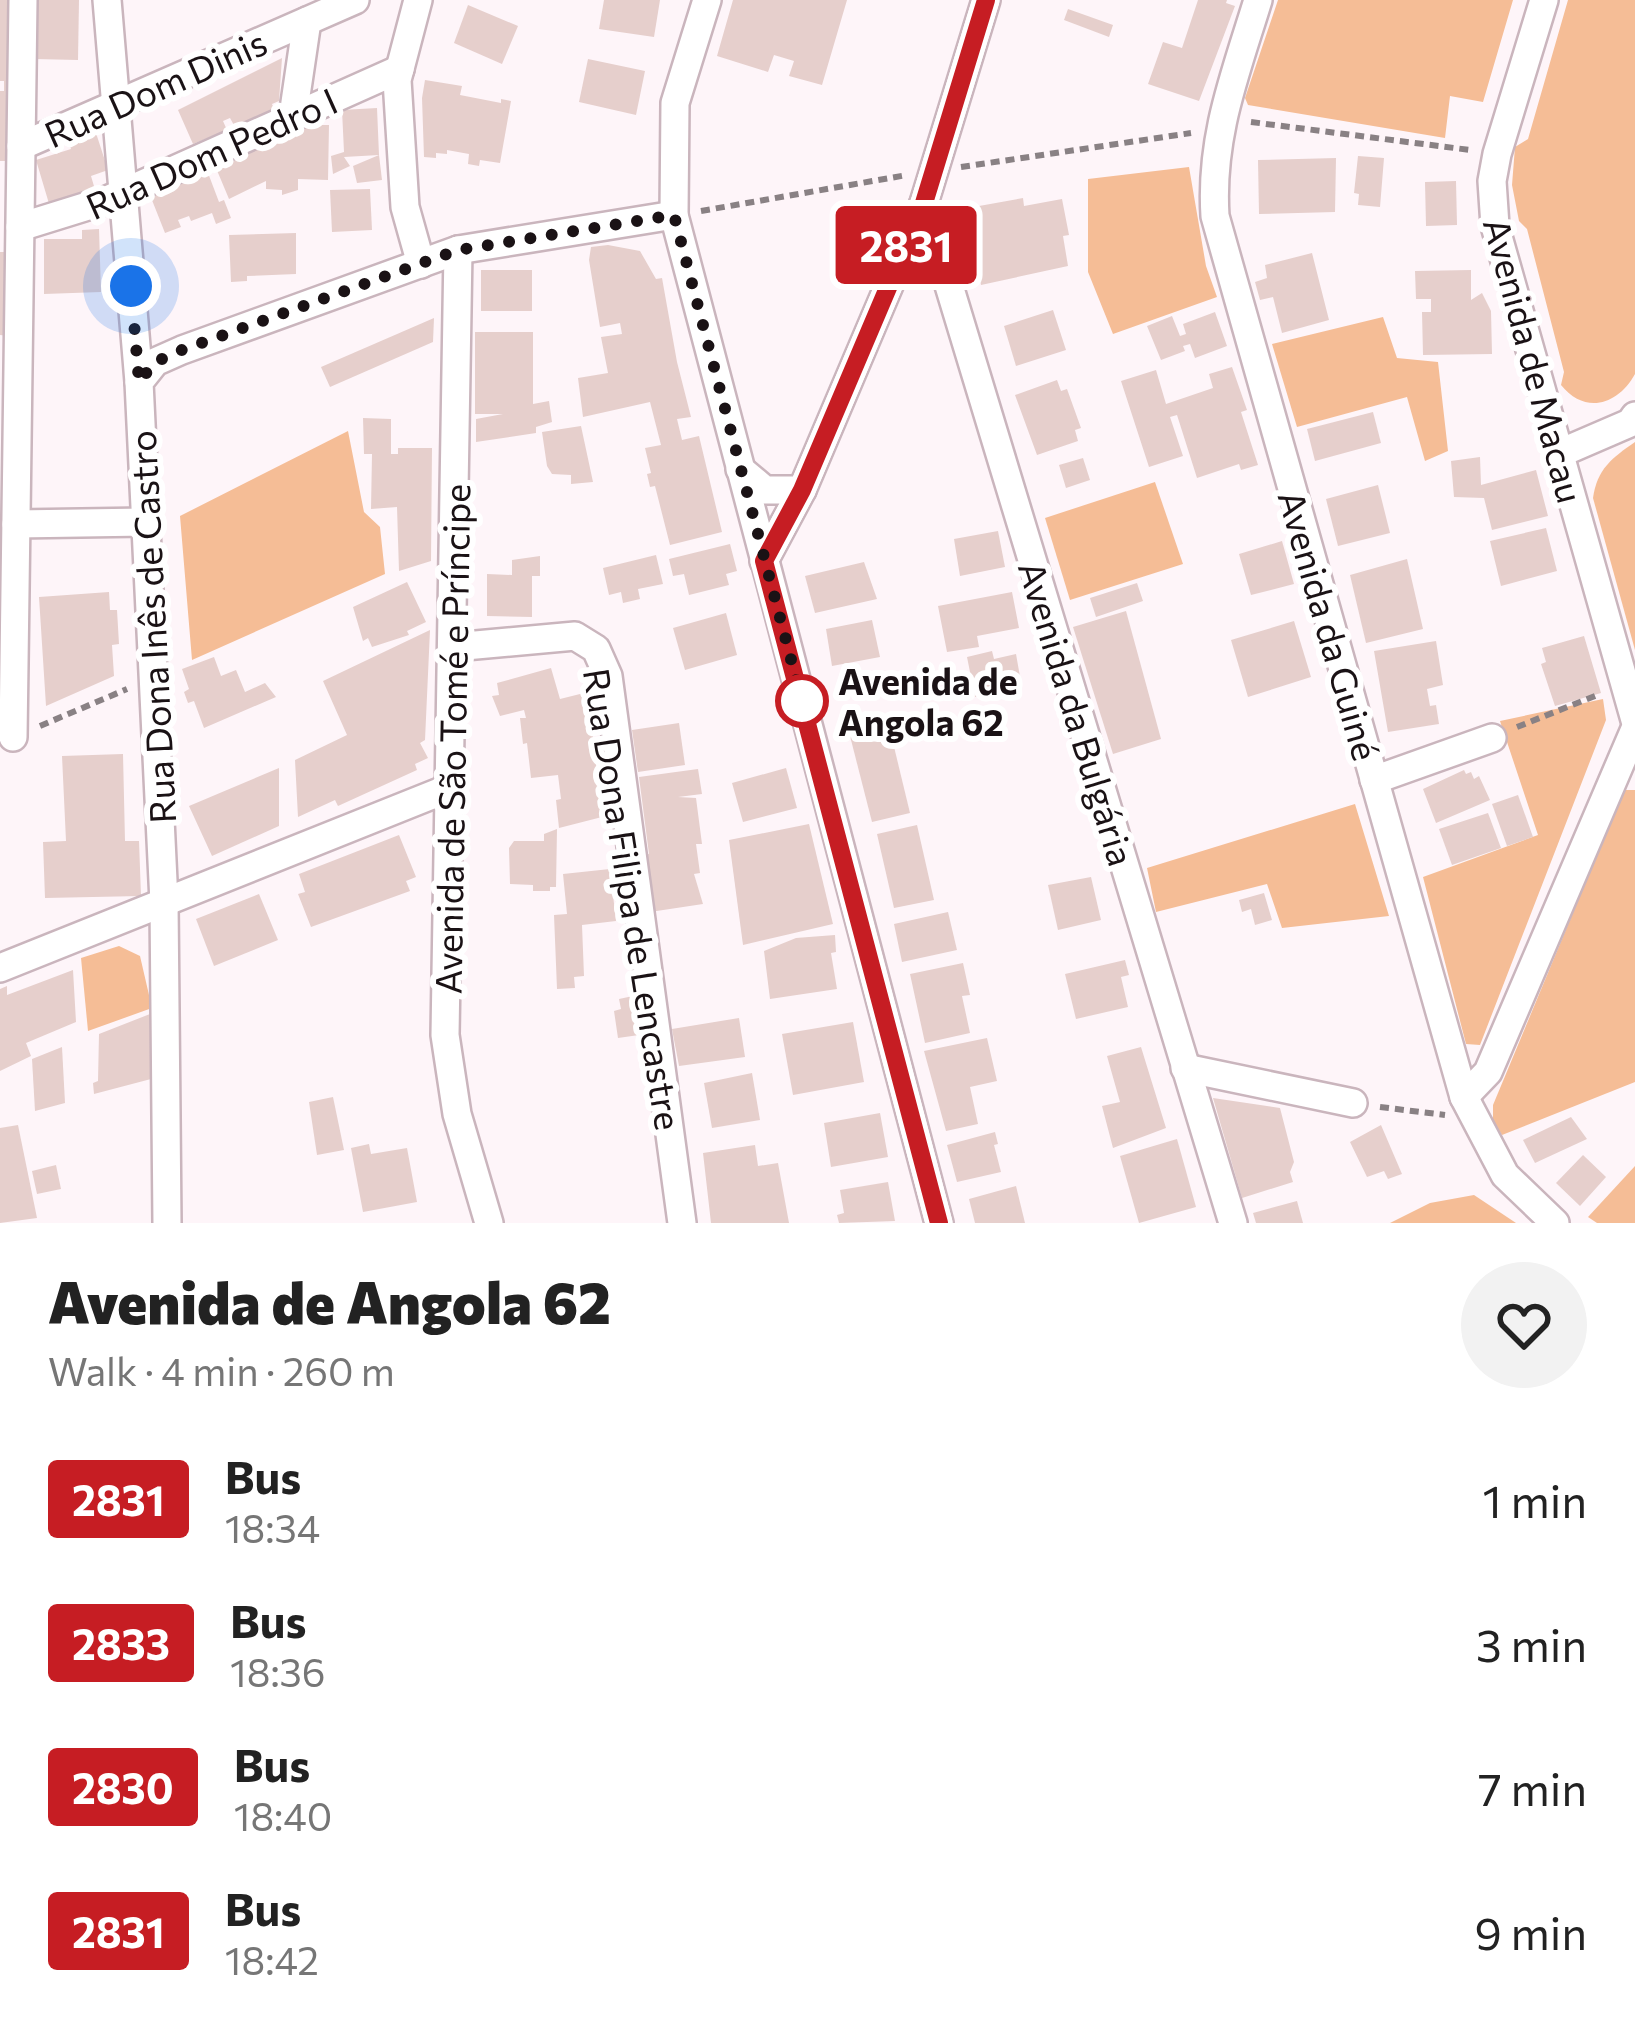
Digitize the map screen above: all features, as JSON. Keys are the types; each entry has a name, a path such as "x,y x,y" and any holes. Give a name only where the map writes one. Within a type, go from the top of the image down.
{"street":[{"path":"13,737 23,0"},
{"path":"107,0 139,382"},
{"path":"418,0 397,80 405,207 422,264"},
{"path":"707,0 675,103 674,215 939,1223"},
{"path":"764,561 802,490 924,203 986,0"},
{"name":"Avenida da Guiné","path":"1258,0 1218,129 1212,172 1214,216 1469,1108 1505,1175 1555,1223"},
{"name":"Avenida de Macau","path":"1544,0 1497,154 1492,181 1496,226 1635,720"},
{"name":"Rua Dom Dinis","path":"21,146 344,2"},
{"path":"293,116 307,21"},
{"name":"Rua Dom Pedro I","path":"20,227 76,212 400,69"},
{"name":"Avenida da Bulgária","path":"924,203 1233,1223"},
{"name":"Rua Dona Inês de Castro","path":"167,1223 164,902 139,382 155,362 182,350 458,250 674,215"},
{"name":"Avenida de São Tomé e Príncipe","path":"458,250 446,1035 457,1114 489,1223"},
{"path":"1558,454 1630,423 1635,416"},
{"path":"740,469 765,490 802,490"},
{"path":"16,524 146,522"},
{"name":"Rua Dona Filipa de Lencastre","path":"454,647 575,636 596,650 608,676 682,1223"},
{"path":"1469,1108 1635,729"},
{"path":"1374,780 1492,738"},
{"path":"0,968 452,787"},
{"path":"1185,1068 1353,1103"}],"path":[{"path":"674,215 1218,129 1244,121 1497,154"},
{"path":"13,737 153,679"},
{"path":"1492,738 1625,685"},
{"path":"1353,1103 1469,1108"}],"shaded area":[{"path":"1278,0 1513,0 1483,102 1450,96 1445,138 1248,105 1245,98"},
{"path":"1568,0 1635,0 1635,374 1620,393 1590,403 1561,385 1564,372 1512,185 1515,147 1528,139"},
{"path":"1189,167 1206,266 1217,297 1113,334 1088,272 1088,179"},
{"path":"1383,317 1397,358 1438,362 1448,451 1425,461 1407,397 1297,427 1272,344"},
{"path":"348,431 364,512 380,527 385,574 192,660 180,516"},
{"path":"1635,442 1635,650 1593,498 1607,465"},
{"path":"1155,482 1183,564 1070,600 1045,518"},
{"path":"1603,699 1606,720 1480,1045 1466,1044 1423,877 1538,835 1500,721"},
{"path":"1624,790 1635,790 1635,1082 1502,1135 1493,1122 1493,1105"},
{"path":"1355,804 1389,916 1282,928 1267,884 1156,912 1147,868"},
{"path":"119,946 140,956 152,1008 88,1031 81,958"},
{"path":"1635,1166 1635,1223 1597,1223 1588,1217"},
{"path":"1474,1195 1516,1223 1390,1223 1430,1203"}],"building":[{"path":"0,0 11,0 8,161 0,161 4,81 0,81"},
{"path":"35,0 79,0 78,60 34,59"},
{"path":"604,0 660,0 654,37 599,29"},
{"path":"733,0 847,0 822,85 789,76 794,61 774,55 768,72 717,56"},
{"path":"1198,0 1227,0 1235,6 1199,101 1148,84 1163,42 1182,48"},
{"path":"468,5 518,26 502,64 454,43"},
{"path":"1068,9 1113,25 1109,37 1064,20"},
{"path":"282,58 279,101 272,104 274,109 235,127 230,118 223,121 227,130 193,144 178,110"},
{"path":"588,59 645,71 636,115 579,102"},
{"path":"425,80 462,86 460,95 511,101 500,163 480,160 479,166 468,164 469,154 447,150 447,154 436,153 436,158 424,157"},
{"path":"377,108 379,155 344,157 350,166 333,174 331,156 344,152 342,110"},
{"path":"299,125 329,125 328,180 298,179 298,190 282,195 282,190 266,189 266,181 229,199 216,168 282,131 299,132"},
{"path":"96,133 108,170 91,176 96,193 50,207 36,160 71,149 69,142"},
{"path":"379,155 382,180 357,183 353,166"},
{"path":"1358,156 1384,158 1380,207 1358,205 1359,194 1354,193"},
{"path":"1336,158 1335,212 1259,214 1258,160"},
{"path":"205,165 219,202 224,200 231,218 216,224 212,213 191,221 189,216 178,220 181,227 165,233 148,190"},
{"path":"1456,181 1457,225 1426,226 1425,182"},
{"path":"370,189 372,230 332,232 330,190"},
{"path":"1023,198 1024,206 1062,199 1069,235 1063,236 1068,266 981,285 968,208"},
{"path":"99,229 101,292 44,294 44,239 82,239 82,230"},
{"path":"296,233 296,274 247,276 247,281 231,282 229,235"},
{"path":"591,247 640,251 656,279 662,278 691,417 677,419 682,440 699,436 722,532 670,545 655,486 650,487 647,474 651,473 645,448 661,445 650,402 583,417 578,378 608,373 601,337 622,334 620,323 600,327 589,260"},
{"path":"0,252 11,260 9,336 0,335"},
{"path":"1312,253 1329,320 1282,333 1273,297 1260,300 1255,282 1267,278 1265,265"},
{"path":"481,270 532,270 532,311 481,311"},
{"path":"1471,270 1471,300 1482,293 1491,311 1492,354 1423,355 1422,312 1431,312 1431,299 1416,299 1415,271"},
{"path":"1053,310 1066,350 1016,366 1004,326"},
{"path":"1215,312 1227,346 1195,358 1190,344 1183,346 1185,351 1161,360 1147,326 1172,316 1180,336 1186,334 1183,324"},
{"path":"434,318 433,342 330,387 321,367"},
{"path":"475,332 533,332 533,404 549,401 552,422 536,427 536,433 476,442 476,419 503,414 475,414"},
{"path":"1232,367 1258,465 1241,470 1239,464 1197,478 1177,415 1170,417 1183,456 1149,467 1121,381 1156,370 1166,404 1213,388 1209,374"},
{"path":"1057,380 1061,391 1067,389 1081,428 1075,430 1078,441 1037,455 1015,395"},
{"path":"1373,412 1381,443 1315,461 1307,429"},
{"path":"363,418 391,419 391,454 398,454 398,448 432,448 431,561 399,571 397,507 371,509 372,454 364,454"},
{"path":"581,426 593,482 571,484 571,475 552,474 547,466 542,432"},
{"path":"1480,457 1481,485 1536,470 1548,516 1492,530 1484,498 1454,497 1451,461"},
{"path":"1083,458 1090,480 1066,488 1059,465"},
{"path":"1378,485 1390,533 1338,546 1326,499"},
{"path":"1546,528 1557,571 1501,586 1490,541"},
{"path":"998,531 1005,567 960,576 954,539"},
{"path":"1282,541 1294,584 1251,595 1239,554"},
{"path":"730,544 737,571 726,574 729,585 689,595 684,574 673,576 669,559"},
{"path":"656,555 663,584 638,589 640,599 623,603 621,592 609,595 603,568"},
{"path":"540,556 540,576 532,576 532,617 487,616 487,574 512,575 512,560"},
{"path":"1407,559 1423,629 1366,643 1350,575"},
{"path":"864,562 877,599 815,613 805,576"},
{"path":"407,582 426,622 407,631 409,635 372,647 368,638 363,641 353,607"},
{"path":"1137,583 1143,601 1096,617 1090,598"},
{"path":"109,592 110,610 117,610 114,676 46,706 39,597"},
{"path":"1012,592 1019,628 977,636 979,647 947,652 938,606"},
{"path":"1126,611 1161,739 1113,754 1073,627"},
{"path":"726,613 737,655 685,670 673,628"},
{"path":"872,620 880,657 832,666 826,629"},
{"path":"1294,621 1311,677 1248,697 1231,640"},
{"path":"430,630 425,740 420,743 428,758 415,764 417,770 338,806 335,800 298,817 295,760 347,735 323,681"},
{"path":"1584,636 1601,693 1555,706 1541,664 1546,662 1542,648"},
{"path":"1436,641 1443,685 1427,689 1439,724 1388,732 1374,651"},
{"path":"992,651 994,659 1016,654 1022,688 975,697 967,657"},
{"path":"214,657 221,676 236,670 245,692 265,683 276,697 204,728 194,701 188,703 182,669"},
{"path":"551,668 560,699 588,692 602,817 559,828 558,775 531,778 520,718 526,718 524,710 500,716 492,696 499,695 497,683"},
{"path":"679,723 685,765 638,772 632,730"},
{"path":"889,726 910,813 872,822 850,736"},
{"path":"123,754 125,841 139,841 141,896 45,898 43,842 66,841 62,756"},
{"path":"279,768 279,826 212,856 189,806"},
{"path":"786,768 797,808 743,822 732,783"},
{"path":"698,769 702,794 678,797 696,798 702,844 696,844 700,873 694,874 703,904 650,912 642,855 649,854 639,777"},
{"path":"1464,770 1474,779 1479,776 1490,800 1436,823 1423,789"},
{"path":"1518,795 1533,837 1507,846 1492,804"},
{"path":"1488,813 1501,848 1452,865 1439,829"},
{"path":"809,824 833,924 743,945 729,840"},
{"path":"917,825 934,900 894,908 877,834"},
{"path":"557,829 556,887 533,891 533,885 510,884 509,848 514,841 544,841 544,834"},
{"path":"399,835 416,877 406,881 410,891 311,927 298,894 305,892 299,874"},
{"path":"610,869 616,921 582,925 584,976 574,977 575,988 557,989 554,915 567,914 563,874"},
{"path":"1091,877 1101,920 1058,930 1048,885"},
{"path":"1264,893 1272,920 1255,925 1251,909 1242,912 1239,900"},
{"path":"259,894 278,940 214,966 196,919"},
{"path":"948,912 957,950 902,962 894,924"},
{"path":"835,935 836,952 831,953 837,989 770,999 764,951 796,938"},
{"path":"1125,960 1129,975 1121,977 1128,1007 1076,1019 1065,974"},
{"path":"963,963 970,995 962,996 970,1033 925,1043 910,974"},
{"path":"73,970 76,1022 26,1043 31,1056 0,1071 0,989 7,986 7,995"},
{"path":"633,996 639,1035 618,1038 614,1011 621,1009 619,999"},
{"path":"150,1014 151,1079 94,1094 99,1034"},
{"path":"739,1018 745,1057 679,1066 672,1029"},
{"path":"853,1022 864,1082 793,1095 782,1034"},
{"path":"987,1038 997,1081 970,1087 978,1124 946,1131 924,1051"},
{"path":"62,1047 65,1103 35,1111 32,1059"},
{"path":"1141,1047 1166,1128 1113,1148 1102,1106 1120,1102 1107,1056"},
{"path":"752,1073 760,1120 712,1128 704,1083"},
{"path":"333,1097 344,1150 317,1155 309,1102"},
{"path":"1213,1098 1280,1108 1294,1162 1293,1182 1242,1198"},
{"path":"880,1113 888,1157 831,1167 824,1123"},
{"path":"1571,1117 1587,1139 1535,1163 1523,1140"},
{"path":"18,1125 37,1218 0,1223 0,1128"},
{"path":"1381,1125 1402,1174 1388,1179 1384,1171 1367,1177 1350,1142"},
{"path":"995,1132 1001,1172 957,1182 947,1145"},
{"path":"1177,1139 1196,1207 1139,1223 1120,1156"},
{"path":"369,1144 371,1154 407,1148 417,1202 363,1212 351,1148"},
{"path":"755,1145 758,1166 778,1163 789,1223 711,1223 703,1153"},
{"path":"1583,1155 1606,1177 1580,1206 1556,1183"},
{"path":"56,1165 61,1189 37,1194 32,1171"},
{"path":"888,1182 895,1221 839,1223 837,1215 844,1213 840,1190"},
{"path":"1016,1186 1025,1223 975,1223 969,1199"},
{"path":"1297,1201 1303,1223 1256,1223 1253,1213"}],"bus line":[{"name":"2831","path":"939,1223 764,561 802,490 924,203 986,0"}],"place":[{"name":"Avenida de Angola 62","path":"802,701"}],"route":[{"path":"131,286 139,382 155,362 182,350 458,250 674,215 802,701"}]}
